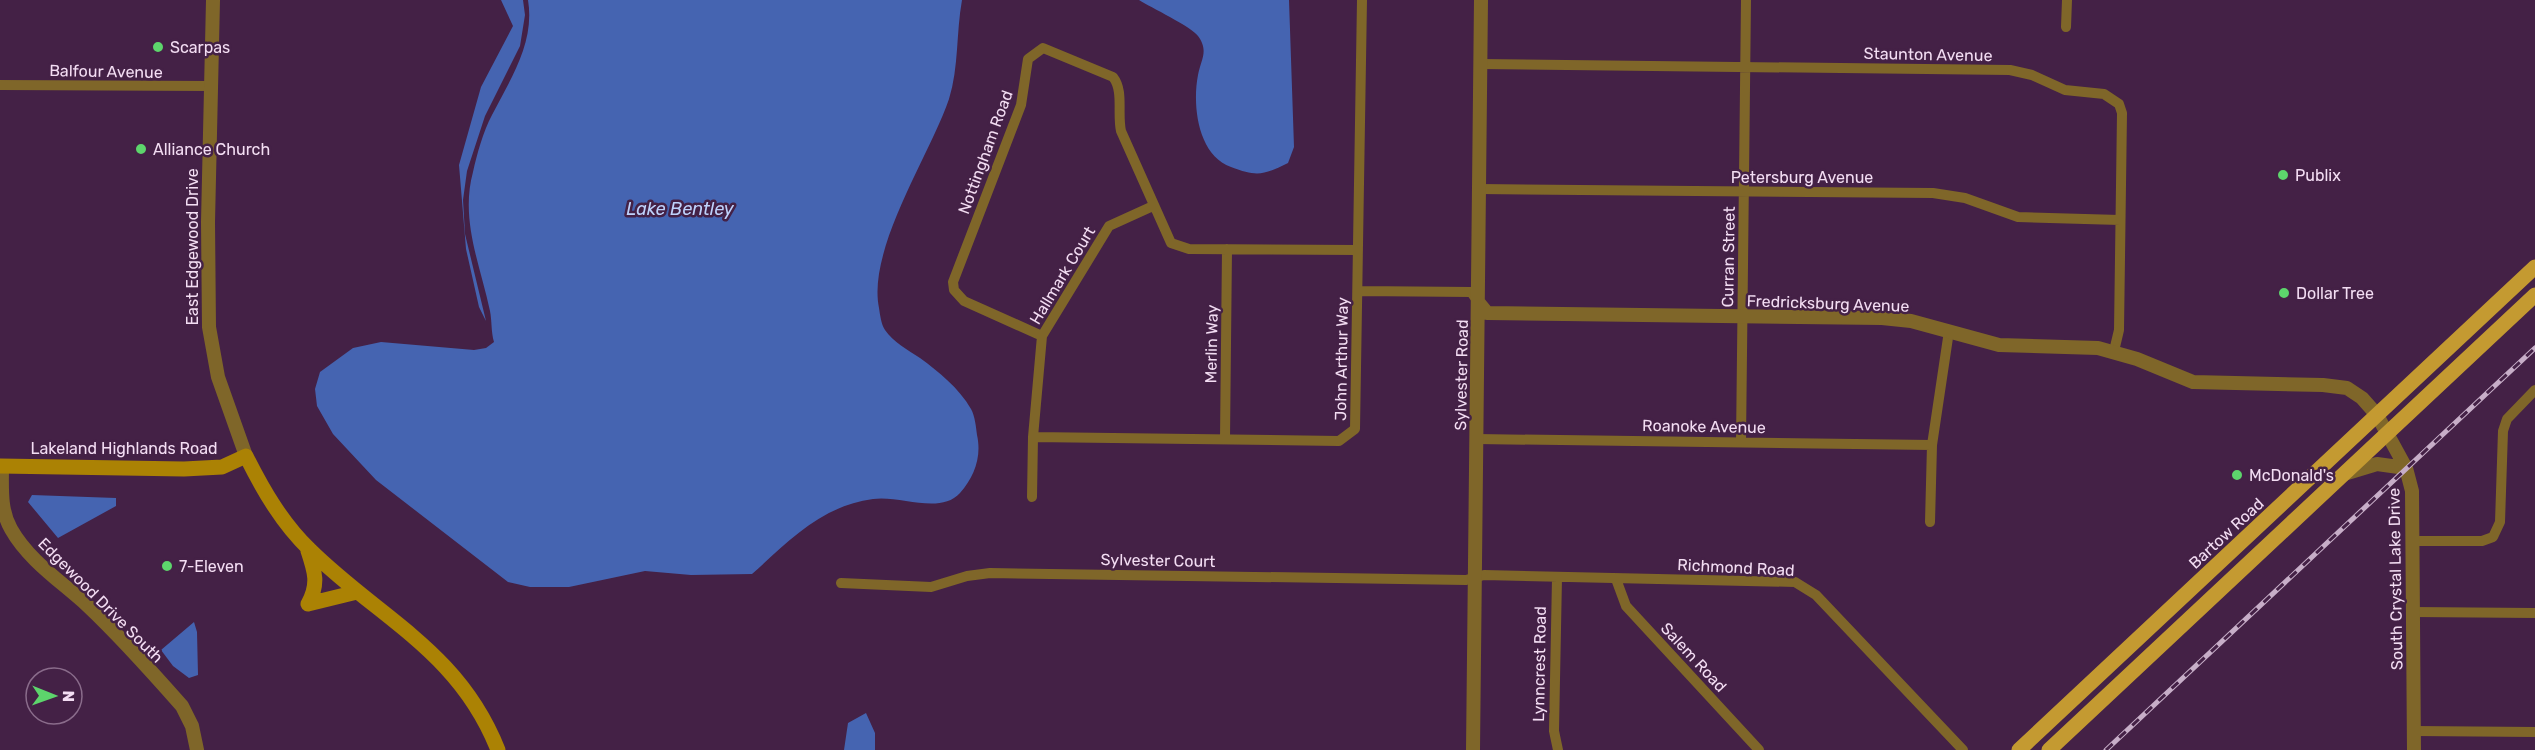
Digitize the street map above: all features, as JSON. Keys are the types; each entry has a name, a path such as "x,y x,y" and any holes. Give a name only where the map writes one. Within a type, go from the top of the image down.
{"main road":[{"path":"2483,344 2485,333 2521,293 2530,272"},
{"name":"Bartow Road","path":"2019,750 2530,272"},
{"path":"2049,750 2535,295"},
{"name":"Lakeland Highlands Road","path":"1,466 184,469 222,467 246,456"},
{"name":"East Edgewood Drive","path":"246,456 263,490 286,524 308,548 357,592 406,628 433,652 472,703 498,750"},
{"path":"308,548 317,578 315,590 308,604 357,592"}],"street":[{"name":"East Edgewood Drive","path":"213,0 208,244 209,327 218,377 246,456"},
{"name":"John Arthur Way","path":"1033,437 1339,441 1355,429 1362,0"},
{"name":"Sylvester Road","path":"1473,750 1481,0"},
{"name":"Curran Street","path":"1741,442 1746,0"},
{"path":"2066,27 2067,0"},
{"name":"Nottingham Road","path":"1042,336 964,301 954,290 953,282 1021,105 1025,67 1034,52 1042,48 1052,50 1113,77 1119,84 1118,116 1121,131 1166,235 1179,248 1358,250"},
{"name":"Staunton Avenue","path":"1480,64 2010,70 2032,75 2065,90 2104,94 2119,104 2122,113 2119,330 2114,351"},
{"name":"Balfour Avenue","path":"0,85 211,86"},
{"name":"Petersburg Avenue","path":"1479,189 1942,194 1965,198 2003,213 2034,220 2120,220"},
{"name":"Hallmark Court","path":"1032,496 1033,437 1042,336 1109,226 1153,206"},
{"name":"Merlin Way","path":"1225,439 1227,249"},
{"path":"1358,291 1471,292 1478,302"},
{"name":"Fredricksburg Avenue","path":"1478,302 1487,313 1882,318 1911,321 2008,346 2086,347 2114,351 2193,382 2336,386 2355,393 2377,415"},
{"path":"1930,522 1932,445 1949,332"},
{"path":"2414,541 2482,541 2493,537 2500,522 2503,431 2507,419 2535,390"},
{"name":"South Crystal Lake Drive","path":"2377,415 2406,468 2412,491 2414,750"},
{"name":"Roanoke Avenue","path":"1477,439 1932,445"},
{"path":"2344,474 2377,464 2406,468"},
{"name":"Edgewood Drive South","path":"1,466 4,510 10,527 20,543 60,583 88,606 182,706 192,726 197,750"},
{"name":"Sylvester Court","path":"841,583 931,587 967,576 990,573 1475,578"},
{"name":"Richmond Road","path":"1475,578 1484,575 1777,580 1806,586 1963,750"},
{"name":"Lynncrest Road","path":"1557,578 1554,731 1558,750"},
{"name":"Salem Road","path":"1616,579 1626,606 1760,750"},
{"path":"2414,612 2535,613"},
{"path":"2415,731 2535,732"}],"water":[{"path":"501,0 523,0 525,15 520,46 485,116 467,171 463,200 465,234 486,321 479,307 466,249 459,165 481,87 513,26"},
{"name":"Lake Bentley","path":"528,0 962,0 954,75 949,99 902,202 882,258 878,284 880,313 885,330 896,342 927,363 948,381 961,394 972,412 978,443 978,459 973,473 960,493 942,503 919,503 884,498 854,503 837,509 807,527 752,574 691,575 645,571 569,587 530,587 508,582 376,480 333,434 317,406 315,389 320,372 353,348 381,342 474,350 486,348 494,342 490,311 470,225 470,190 476,158 486,129 514,74 525,46 529,16"},
{"path":"1139,0 1289,0 1294,147 1288,163 1273,170 1254,173 1231,167 1211,152 1204,141 1197,115 1196,87 1204,51 1201,41 1188,28"},
{"path":"32,495 116,498 116,506 58,538 28,502"},
{"path":"194,622 197,632 198,675 189,678 173,666 161,650"},
{"path":"866,713 875,733 875,750 844,750 848,723"}],"railway":[{"path":"2106,750 2535,348"}],"place":[{"name":"Scarpas","path":"158,47"},
{"name":"Alliance Church","path":"141,149"},
{"name":"Publix","path":"2283,175"},
{"name":"Dollar Tree","path":"2284,293"},
{"name":"McDonald's","path":"2237,475"},
{"name":"7-Eleven","path":"167,566"}]}
